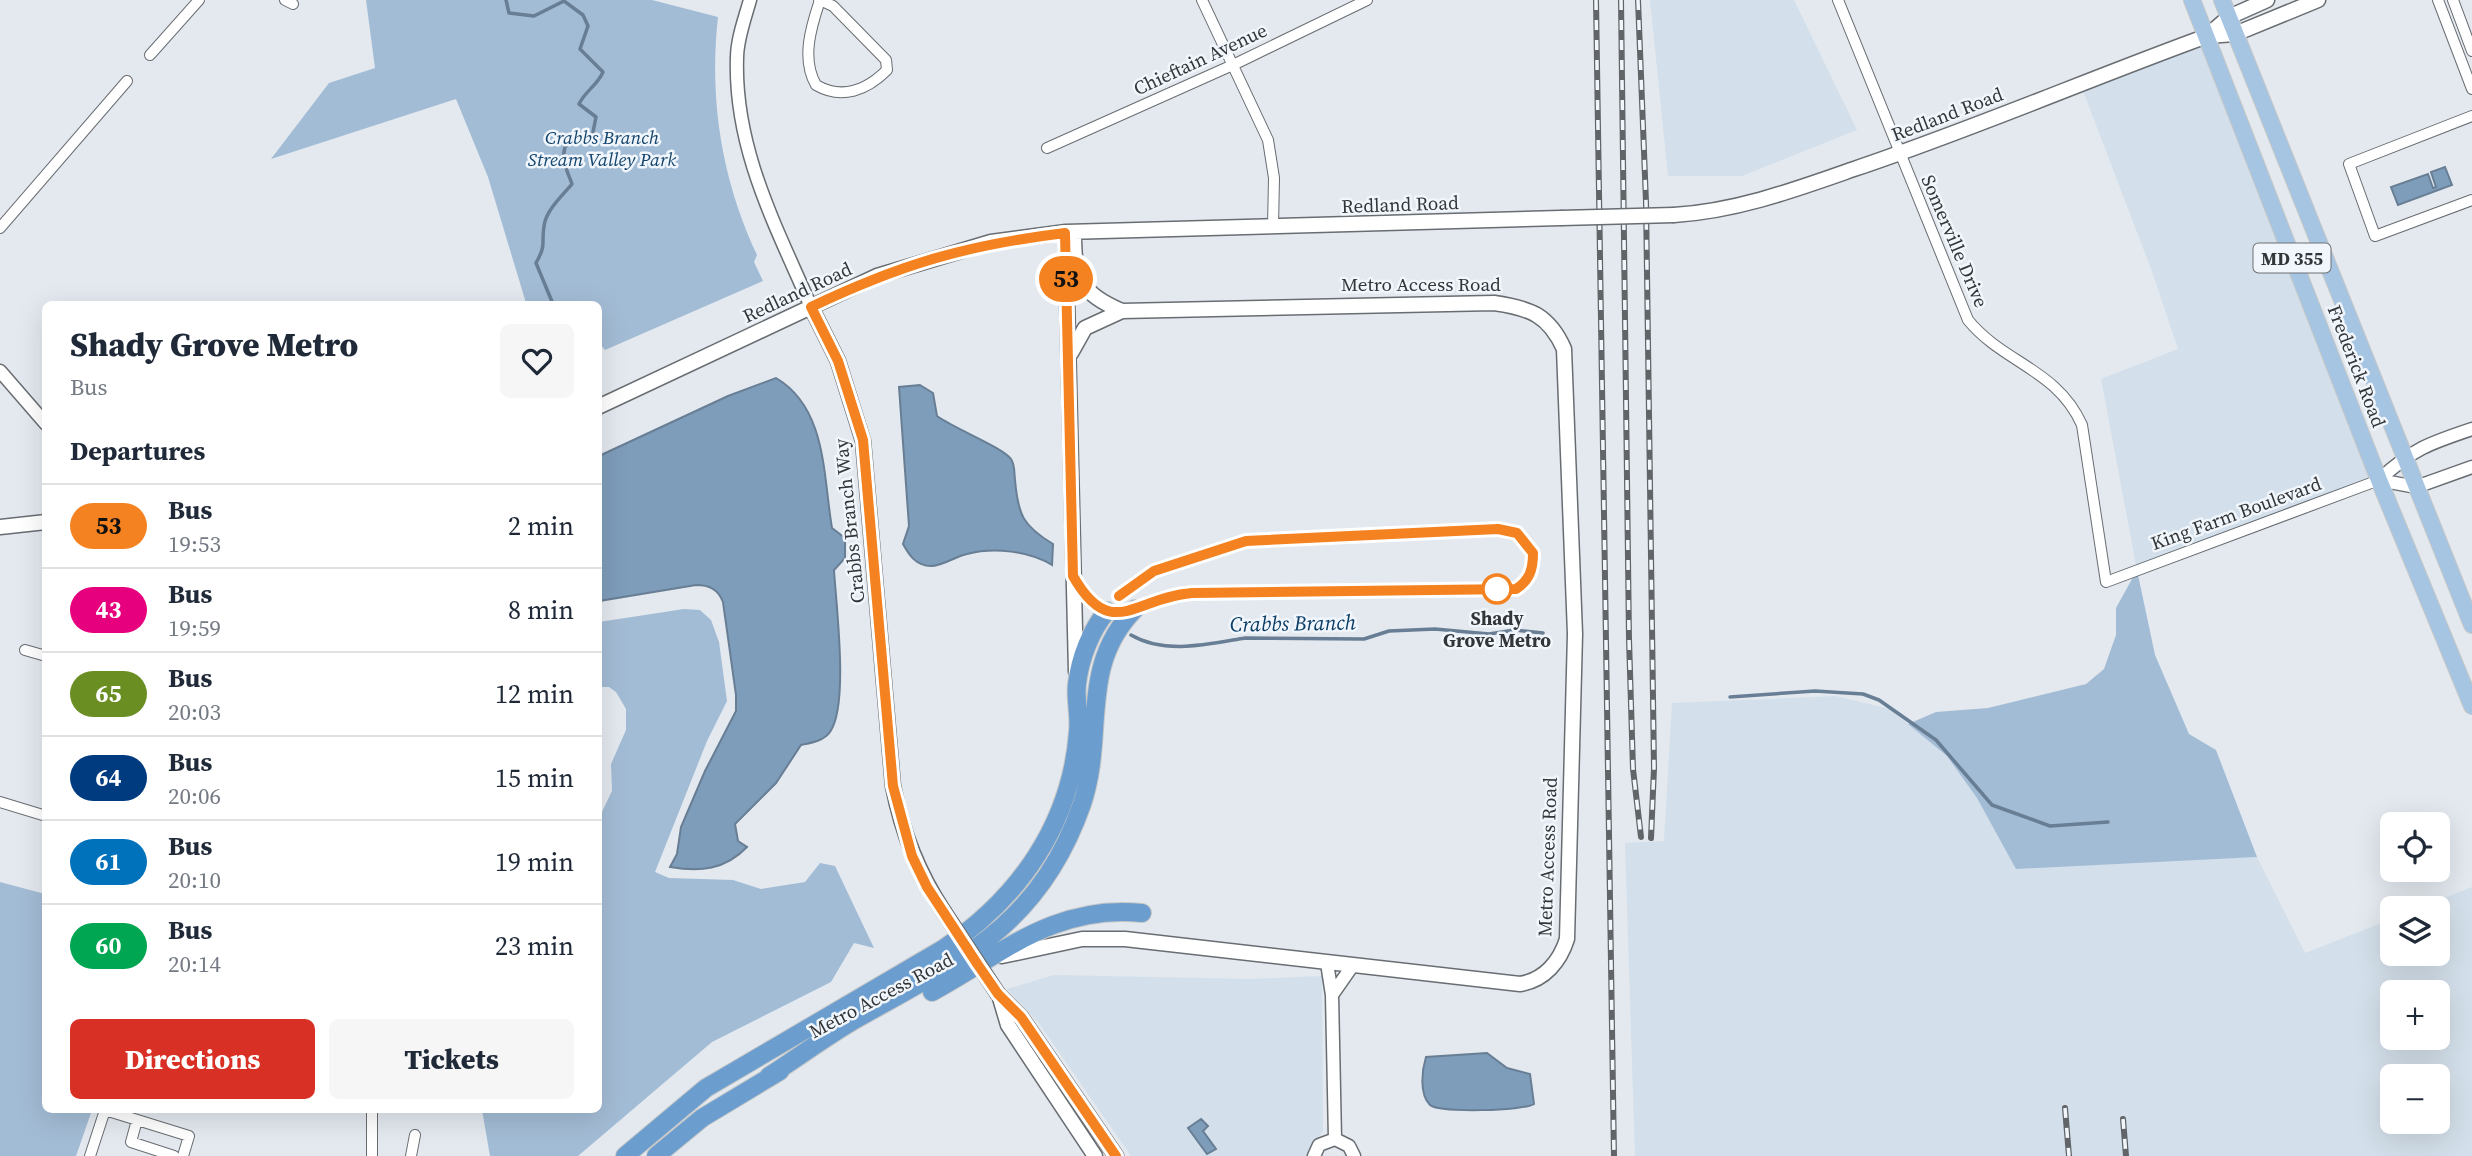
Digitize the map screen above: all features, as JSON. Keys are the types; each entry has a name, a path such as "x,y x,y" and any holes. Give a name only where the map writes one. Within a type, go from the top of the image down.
{"highway":[{"path":"769,1076 857,1018 940,974 980,948 1021,908 1059,855 1074,824 1092,770 1097,684 1103,655 1117,629 1135,610"},
{"path":"1077,684 1089,641 1107,611"},
{"name":"Metro Access Road","path":"625,1156 706,1088 943,949 979,925 996,909 1044,845 1063,801 1078,733 1077,684"},
{"path":"988,961 1035,930 1077,915 1115,910 1142,913"},
{"name":"Metro Access Road","path":"656,1156 702,1118 769,1076 988,961"}],"main road":[{"name":"Frederick Road","path":"2192,0 2379,481 2472,706"},
{"name":"Frederick Road","path":"2222,0 2472,625"},
{"path":"2207,36 2229,17 2267,0"},
{"path":"2207,36 2235,34 2318,0"},
{"name":"Redland Road","path":"602,405 877,276 930,258 991,242 1069,232 1708,213 1760,201 1899,154 2207,36"},
{"path":"1069,232 1080,281 1102,302 1122,311"},
{"name":"Metro Access Road","path":"1069,232 1069,361 1077,684"},
{"name":"Metro Access Road","path":"988,961 1038,946 1102,939 1520,984 1541,976 1554,965 1563,950 1568,925 1575,634 1564,349 1555,329 1539,316 1518,306 1494,303 1122,311"},
{"name":"Crabbs Branch Way","path":"811,307 838,361 863,440 893,786 899,816 927,887 998,994 1021,1017 1116,1156"},
{"path":"1069,361 1073,345 1085,328 1122,311"},
{"path":"0,527 42,522"},
{"name":"Crabbs Branch Way","path":"998,994 1008,1025 1095,1156"}],"street":[{"path":"150,55 199,0"},
{"name":"Crabbs Branch Way","path":"750,0 737,55 738,109 746,145 767,210 811,307"},
{"path":"820,0 834,6 886,60 887,70 877,80 858,91 840,93 816,85 808,62 813,23 820,0"},
{"path":"1202,0 1269,144 1273,178 1273,227"},
{"name":"Chieftain Avenue","path":"1047,148 1234,64 1367,0"},
{"name":"Somerville Drive","path":"1838,0 1968,320 1980,334 2045,377 2076,411 2082,425 2106,582"},
{"path":"2438,0 2472,89"},
{"path":"2453,0 2472,51"},
{"path":"0,228 127,81"},
{"path":"2472,116 2348,164 2375,236 2472,200"},
{"path":"0,371 42,419"},
{"name":"King Farm Boulevard","path":"2106,582 2379,481 2404,457 2421,447 2472,429"},
{"name":"King Farm Boulevard","path":"2379,481 2416,487 2472,467"},
{"path":"25,650 42,655"},
{"path":"0,802 42,815"},
{"path":"1327,963 1332,995 1335,1139"},
{"path":"1332,995 1353,965"},
{"path":"90,1156 104,1113"},
{"path":"116,1113 189,1136 183,1156"},
{"path":"372,1113 372,1156"},
{"path":"137,1119 131,1142 174,1156"},
{"path":"411,1156 415,1135"},
{"path":"1314,1156 1319,1145 1335,1139 1349,1146 1354,1156"}],"shaded area":[{"path":"1650,0 1794,0 1857,130 1742,176 1668,176"},
{"path":"2205,32 2379,480 2137,570 2101,379 2178,349 2153,274 2080,83"},
{"path":"2445,167 2452,185 2398,205 2391,187 2428,174 2433,188 2436,187 2431,172"},
{"path":"776,378 793,391 814,425 824,466 832,528 845,538 845,558 834,570 840,654 839,700 836,719 830,732 824,738 801,745 776,783 735,824 738,841 747,847 739,855 712,868 670,867 677,854 681,827 705,771 736,711 723,602 712,589 696,585 602,601 602,455 728,396"},
{"path":"920,385 933,393 937,416 998,449 1011,459 1020,511 1035,531 1053,544 1052,565 1033,556 988,551 926,566 917,562 908,552 903,544 909,526 899,387"},
{"path":"1836,696 1890,709 1947,756 1977,798 2017,869 2050,864 2257,857 2305,953 2380,924 2380,966 2450,966 2449,896 2472,887 2472,1156 1635,1156 1625,843 1664,841 1672,703"},
{"path":"1054,975 1250,979 1322,976 1323,1130 1308,1156 1131,1156 1038,1022 1007,989"},
{"path":"1487,1053 1507,1068 1530,1074 1534,1104 1482,1110 1437,1108 1430,1105 1423,1088 1426,1057"},
{"path":"1201,1119 1208,1126 1203,1131 1216,1149 1207,1154 1188,1128"}],"green space":[{"name":"Crabbs Branch Stream Valley Park","path":"366,0 652,0 718,17 715,78 721,138 734,197 757,255 754,262 763,281 605,350 602,346 602,301 525,301 488,177 456,99 271,159 329,83 375,68"},
{"path":"2137,570 2155,655 2189,734 2216,750 2257,857 2016,869 1977,798 1947,756 1908,724 1936,712 1988,708 2086,684 2104,669 2116,635 2116,608"},
{"path":"684,609 700,610 711,620 719,642 727,701 707,741 655,872 669,878 733,880 761,889 805,882 820,863 835,866 874,948 854,943 831,982 712,1042 578,1156 490,1156 483,1113 602,1113 602,812 612,791 611,764 626,730 626,709 616,692 609,687 602,687 602,622"},
{"path":"0,882 42,893 42,1113 91,1113 76,1156 0,1156"}],"waterway":[{"name":"Crabbs Branch","path":"506,0 509,13 534,16 564,1 583,15 588,26 580,49 603,72 579,104 596,117 591,142 567,143 564,158 572,184 555,203 545,220 543,248 536,263 552,301"},
{"name":"Crabbs Branch","path":"1131,635 1158,645 1187,646 1245,638 1364,639 1389,631 1435,629 1489,634 1515,630 1543,633"},
{"name":"Crabbs Branch","path":"1730,697 1815,691 1863,694 1879,700 1936,740 1992,805 2050,826 2108,822"}],"railway":[{"path":"1596,0 1614,1156"},
{"path":"1621,0 1629,639 1633,769 1641,837"},
{"path":"1638,0 1646,202 1654,768 1651,838"},
{"path":"2065,1108 2069,1156"},
{"path":"2123,1119 2126,1156"}],"bus line":[{"name":"53","path":"1116,1156 1021,1017 998,994 978,965 927,887 912,856 893,786 863,440 851,395 838,361 811,307 877,276 930,258 991,242 1065,233 1073,576 1088,600 1107,611 1122,614 1135,610 1148,601 1171,594 1516,589 1525,583 1530,575 1533,553 1517,533 1498,529 1276,537 1233,544 1154,571 1134,582 1119,596"}],"place":[{"name":"Shady Grove Metro","path":"1497,589"}]}
